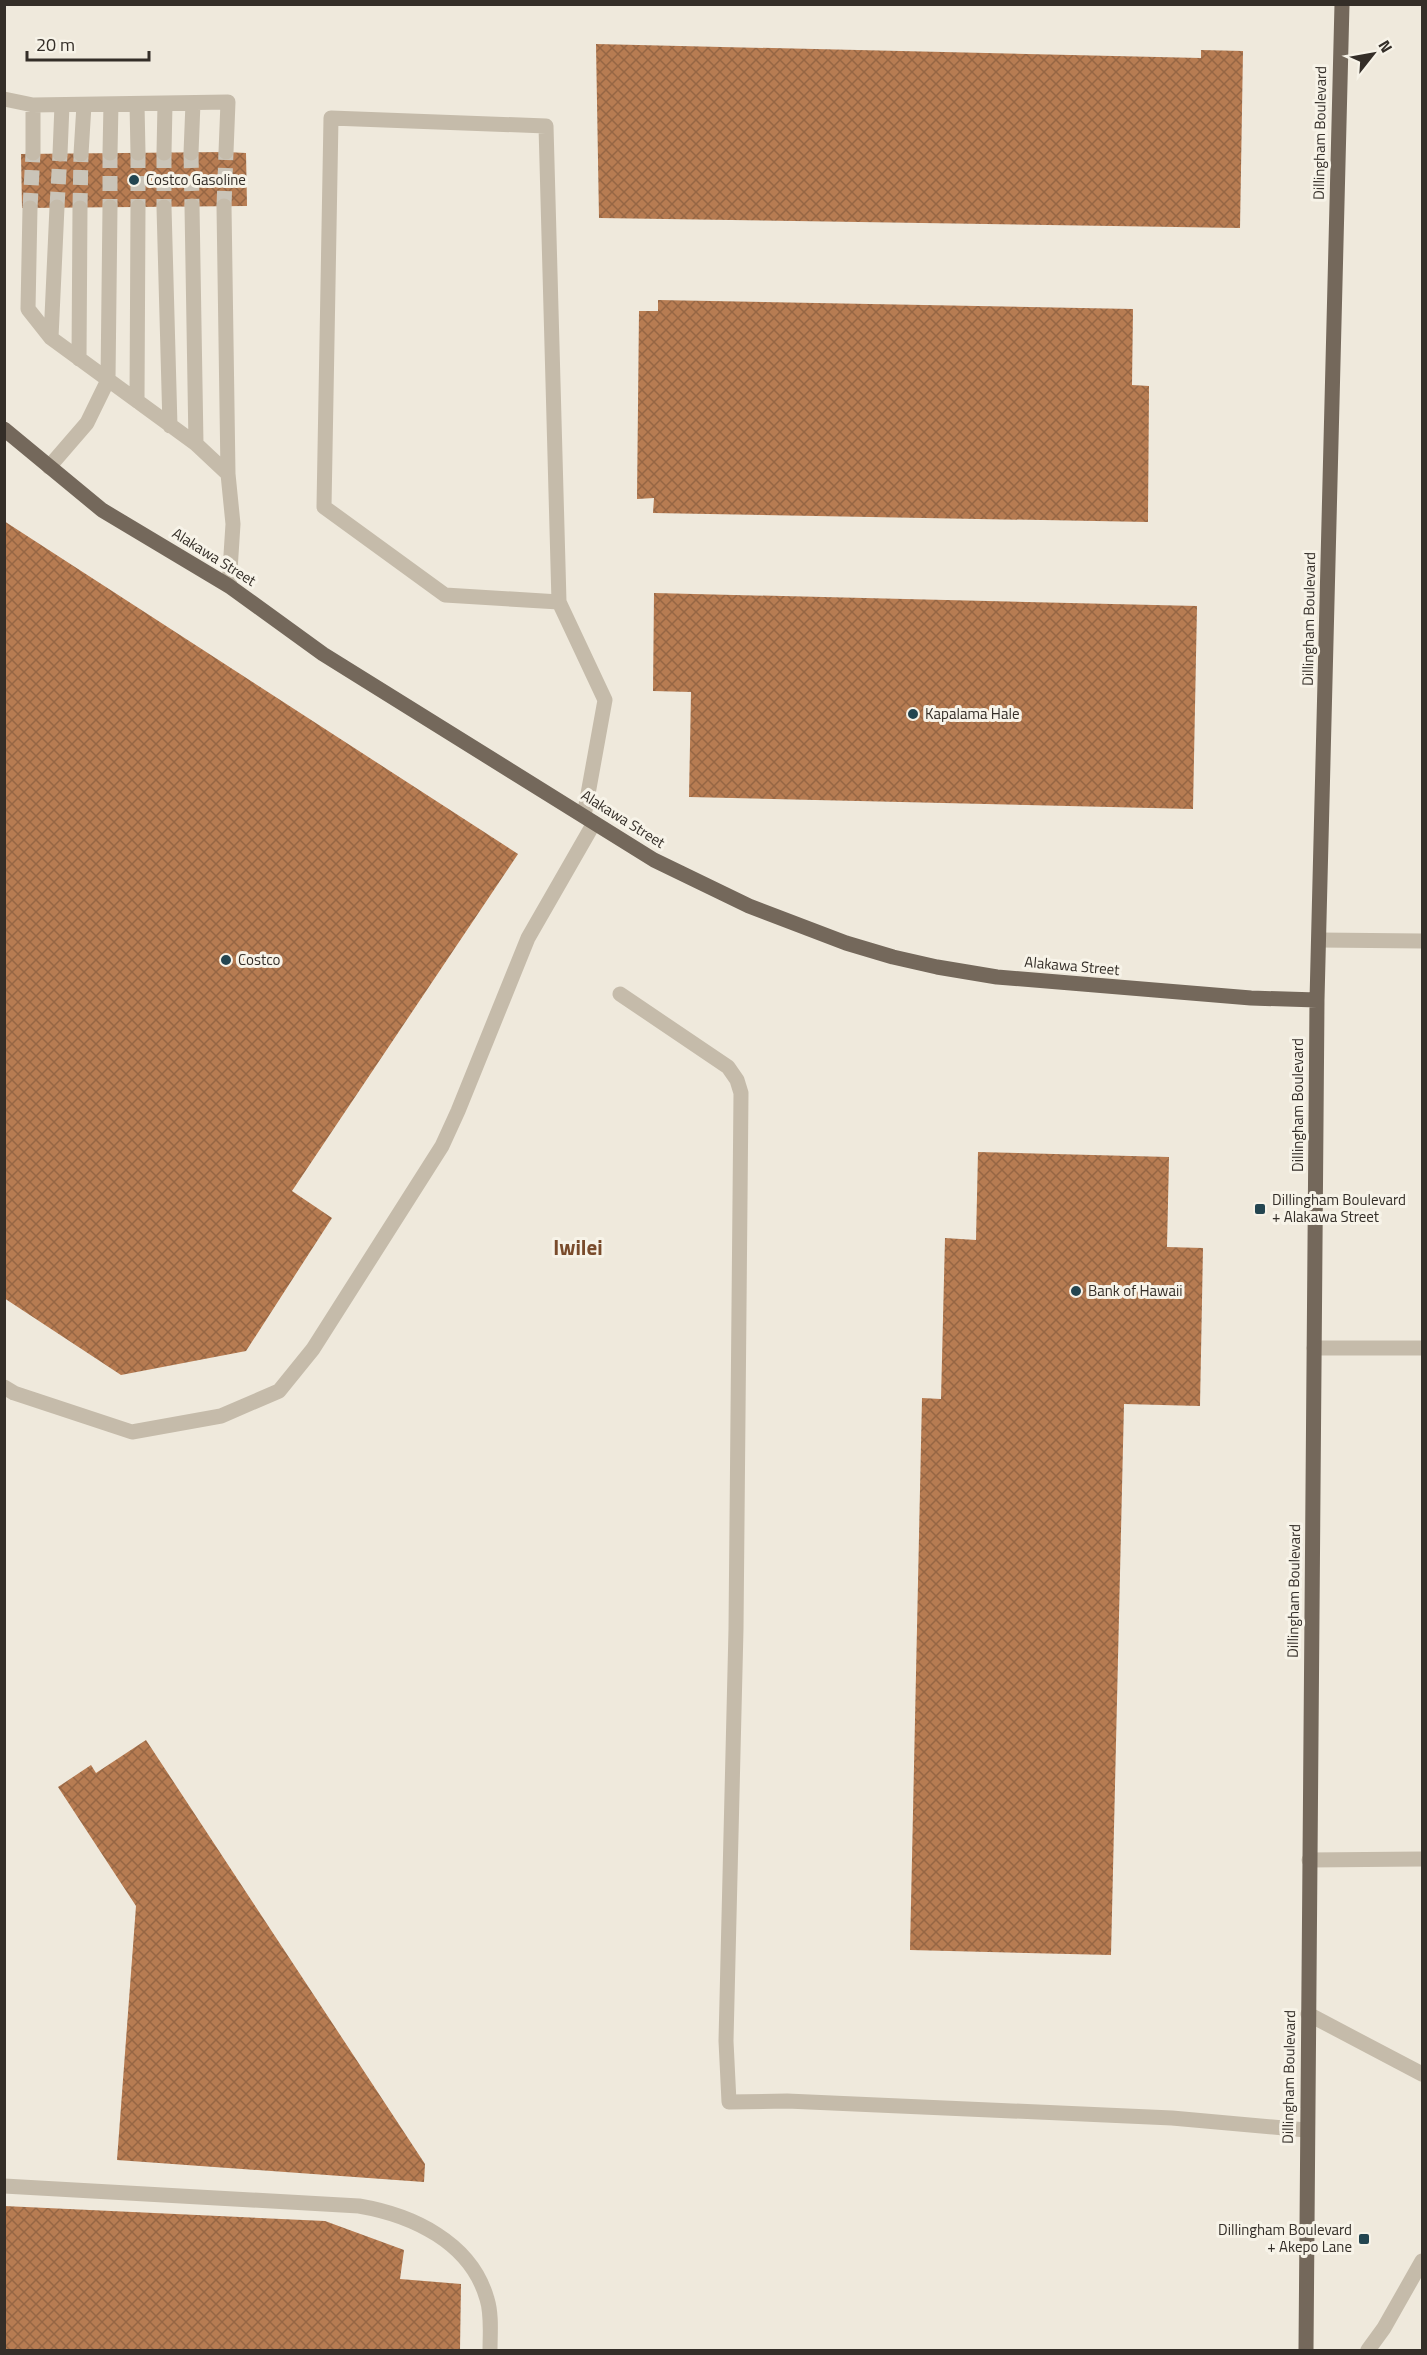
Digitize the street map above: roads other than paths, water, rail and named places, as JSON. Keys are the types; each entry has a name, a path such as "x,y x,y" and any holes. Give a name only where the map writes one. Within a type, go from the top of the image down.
{"main road":[{"name":"Dillingham Boulevard","path":"1306,2350 1317,1000 1342,4"},
{"name":"Alakawa Street","path":"4,429 102,510 229,586 323,654 654,860 749,906 846,943 926,965 1008,978 1251,998 1317,1000"}],"lane":[{"path":"4,99 33,105 228,102 226,152"},
{"path":"191,153 193,103"},
{"path":"110,153 111,104"},
{"path":"137,104 138,153"},
{"path":"164,153 165,104"},
{"path":"33,105 33,153"},
{"path":"60,154 62,105"},
{"path":"81,154 84,105"},
{"path":"4,1387 14,1393 132,1432 221,1416 279,1390 313,1349 442,1146 528,938 589,820 605,700 559,602 546,126 331,118 324,507 445,595 559,602"},
{"path":"192,206 196,444"},
{"path":"224,206 228,474 233,524 229,586"},
{"path":"51,338 57,207"},
{"path":"49,467 87,423 108,380 110,207"},
{"path":"137,401 138,207"},
{"path":"164,207 170,426"},
{"path":"30,208 28,309 51,338 196,444 228,474"},
{"path":"79,360 80,208"},
{"path":"1319,940 1422,941"},
{"path":"620,994 728,1067 737,1080 741,1093 736,1641 726,2041 729,2102 787,2101 1160,2117 1306,2130"},
{"path":"1314,1348 1422,1348"},
{"path":"1309,1860 1422,1859"},
{"path":"1308,2014 1422,2074"},
{"path":"4,2186 359,2206 410,2219 436,2233 472,2267 488,2301 490,2350"},
{"path":"1368,2350 1384,2328 1422,2261"}],"tunnel":[{"path":"224,206 226,152"},
{"path":"30,208 33,153"},
{"path":"110,153 110,207"},
{"path":"138,153 138,207"},
{"path":"164,153 164,207"},
{"path":"191,153 192,206"},
{"path":"57,207 60,154"},
{"path":"80,208 81,154"}],"place":[{"name":"Costco Gasoline","path":"134,180"},
{"name":"Kapalama Hale","path":"913,714"},
{"name":"Costco","path":"226,960"},
{"name":"Dillingham Boulevard + Alakawa Street","path":"1260,1209"},
{"name":"Bank of Hawaii","path":"1076,1291"},
{"name":"Dillingham Boulevard + Akepo Lane","path":"1364,2239"}],"district":[{"name":"Iwilei","path":"578,1248"}]}
